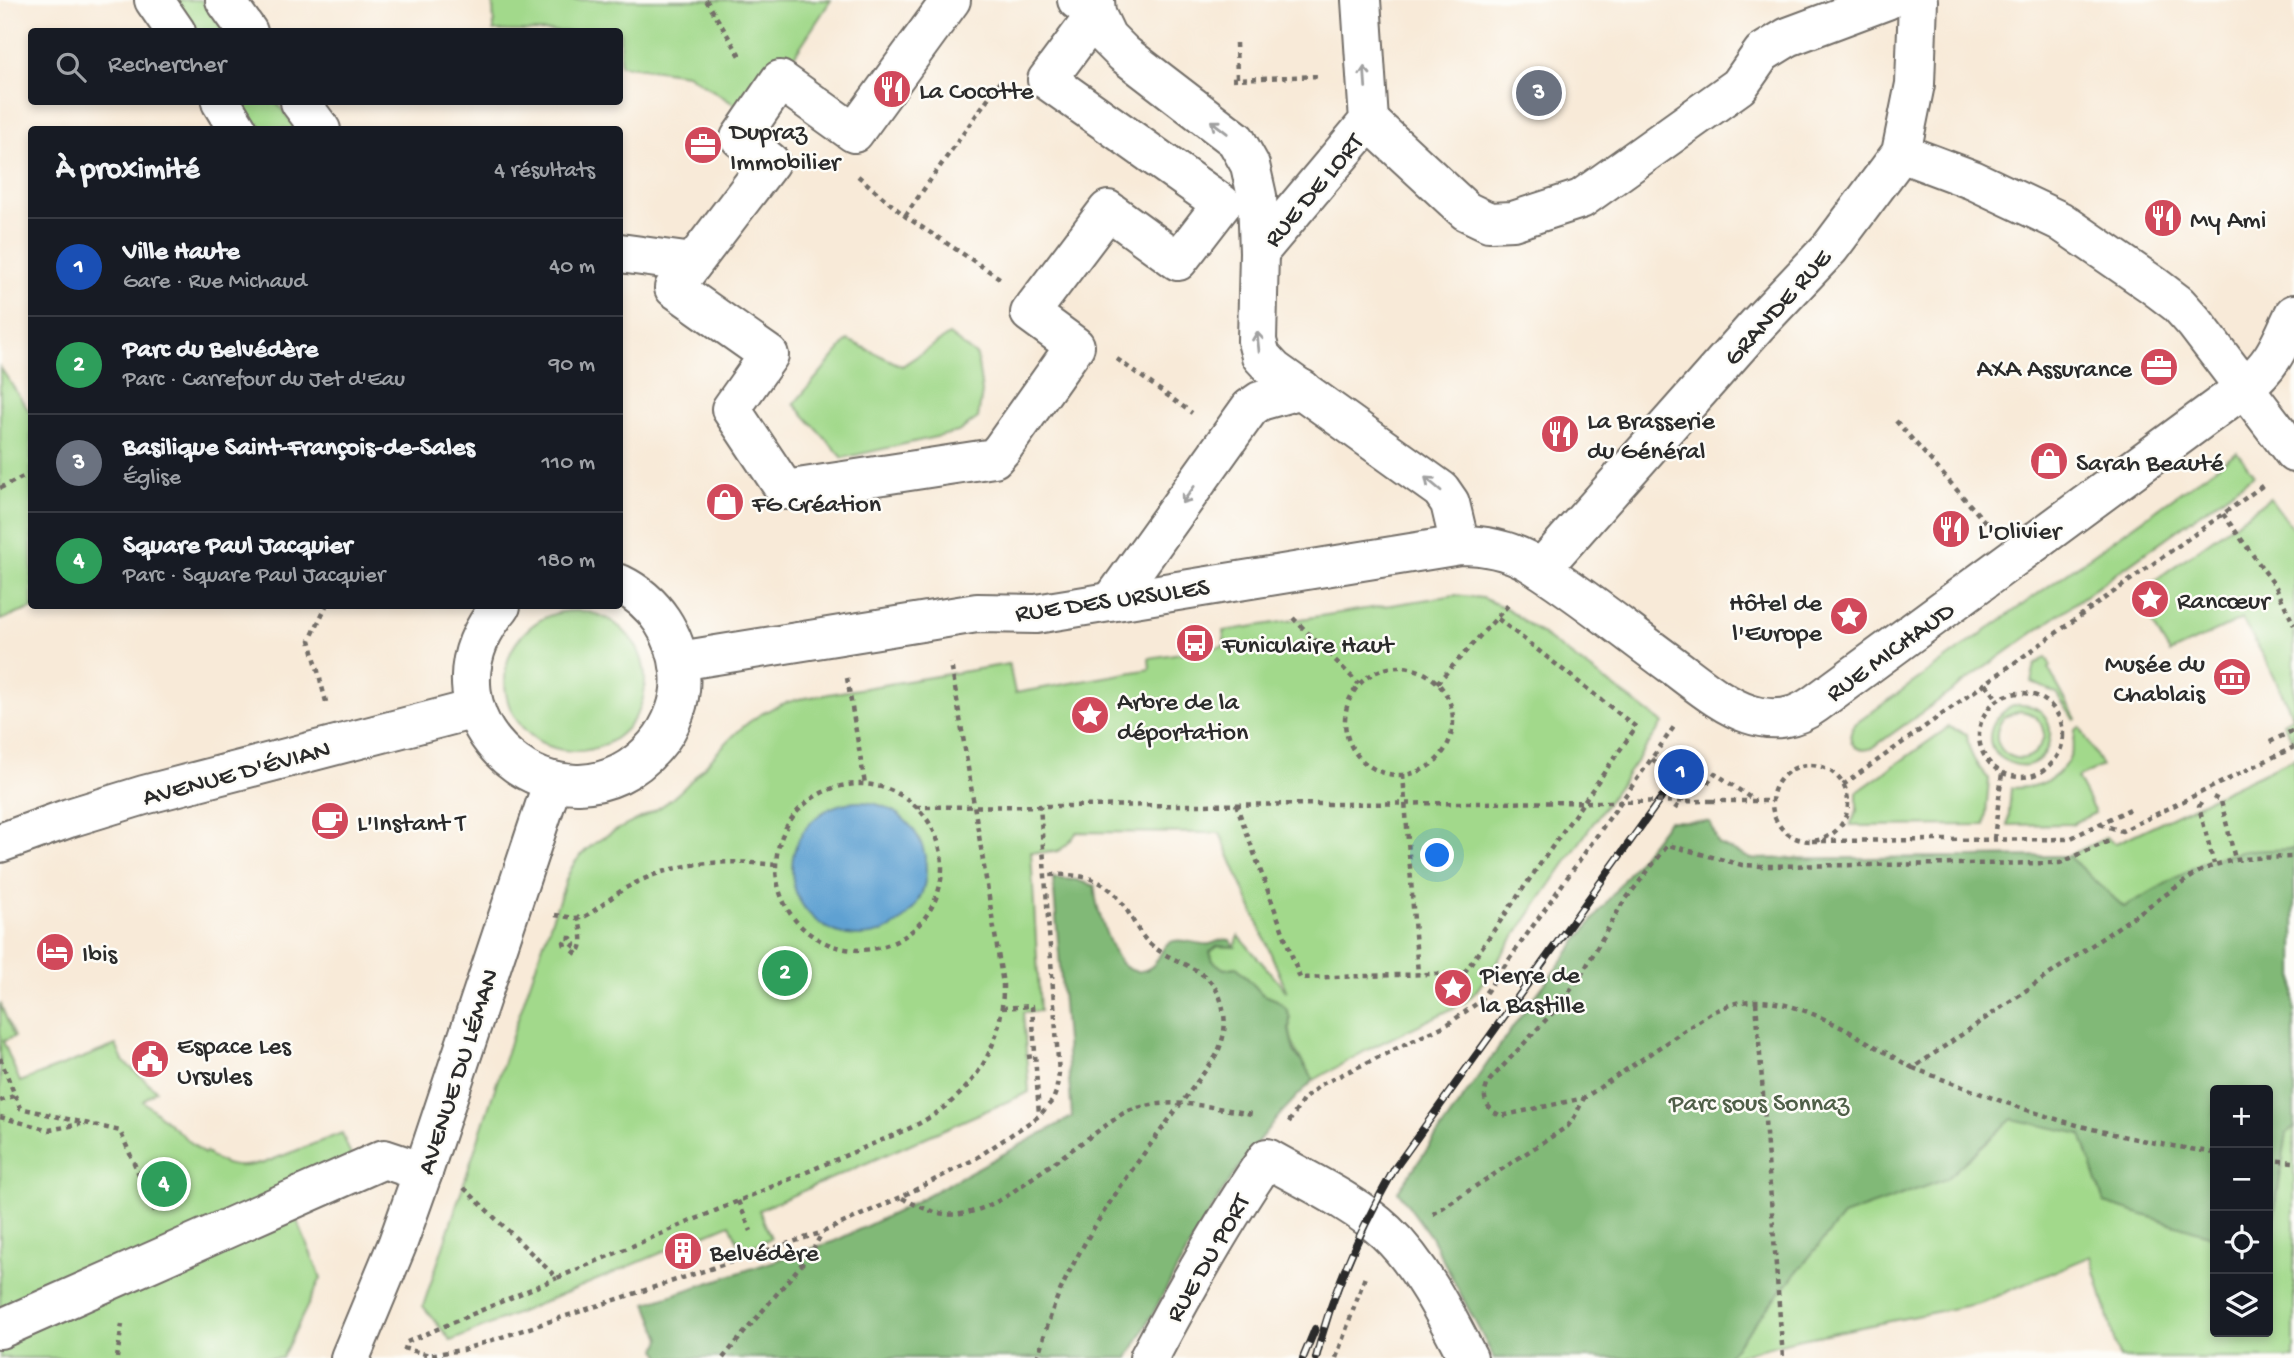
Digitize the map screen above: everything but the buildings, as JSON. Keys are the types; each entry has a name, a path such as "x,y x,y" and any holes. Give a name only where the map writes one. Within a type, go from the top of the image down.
{"street":[{"path":"154,0 173,28"},
{"path":"225,0 245,28"},
{"path":"951,0 854,133 780,80 740,138 770,162 674,288 769,355 731,409 785,490 994,458 1075,346 1030,313 1108,210 1178,261 1222,204 1047,80 1089,5"},
{"name":"RUE DE LORT","path":"1259,253 1369,121 1361,0"},
{"path":"1369,121 1466,211 1489,222 1513,221 1581,199 1739,86 1762,53 1772,45 1887,0"},
{"name":"GRANDE RUE","path":"1541,569 1757,325 1830,248 1901,153 1915,83 1918,0"},
{"path":"1089,5 1107,37 1236,140 1244,153 1255,180 1259,253 1258,350 1266,363 1440,490 1451,503 1460,545"},
{"path":"222,105 235,126"},
{"path":"302,105 317,126"},
{"path":"1901,153 1973,180 2060,221 2091,240 2178,304 2195,323 2234,396 2283,466"},
{"path":"623,253 693,262"},
{"name":"RUE MICHAUD","path":"1541,569 1702,687 1746,713 1775,719 1786,718 1808,709 2234,396 2272,361 2294,314"},
{"path":"1112,601 1254,404 1302,389"},
{"name":"RUE DES URSULES","path":"679,661 977,612 1036,614 1460,545 1503,550 1516,554 1541,569"},
{"path":"489,613 477,644 471,676 475,709 492,742 518,767 553,781 570,783 604,780 620,774 648,755 664,735 675,712 681,678 675,647 662,620 641,598 623,586"},
{"name":"AVENUE D'ÉVIAN","path":"0,843 144,795 475,709"},
{"name":"AVENUE DU LÉMAN","path":"350,1358 397,1245 423,1172 553,781"},
{"path":"1267,1158 1359,1211 1391,1238 1440,1303 1468,1358"},
{"name":"RUE DU PORT","path":"1149,1358 1189,1282 1267,1158"},
{"path":"0,1329 384,1159 423,1172"}],"path":[{"path":"1236,43 1237,78"},
{"path":"905,216 1005,75"},
{"path":"1158,80 1365,75"},
{"path":"1110,354 1228,439"},
{"path":"1896,421 2015,557"},
{"path":"1843,785 2223,514 2283,466"},
{"path":"0,488 28,475"},
{"path":"2223,514 2276,587 2294,625"},
{"path":"1437,683 1541,569"},
{"path":"1254,579 1359,684"},
{"path":"325,609 310,640 328,711"},
{"path":"943,618 1001,968 1002,1008 996,1036 982,1066 962,1092 928,1120 397,1346 429,1355 462,1350 823,1232 901,1197 975,1159 1039,1116 1056,1092 1059,1074 1040,805"},
{"path":"1236,804 1300,978 1464,973 1636,727 1497,618"},
{"path":"846,666 865,785"},
{"path":"1398,667 1423,673 1437,683 1451,705 1453,722 1441,755 1428,766 1403,774 1376,770 1355,752 1347,736 1345,717 1349,700 1359,684 1381,670 1398,667"},
{"path":"1986,684 1998,700"},
{"path":"2018,693 2038,697 2055,709 2063,728 2057,759 2042,772 2021,777 2002,773 1986,758 1981,748 1979,737 1983,716 1998,700 2018,693"},
{"path":"2270,742 2294,730"},
{"path":"1267,1158 1311,1091 1350,1069 1448,1024 1470,1011 1479,1002 1670,732"},
{"path":"2099,824 2122,831 2294,747"},
{"path":"1652,759 1660,765 1666,756 1676,763"},
{"path":"1812,841 1835,832 1845,818 1848,801 1843,785 1829,771 1821,766 1800,767 1792,770 1778,783 1772,801 1775,819 1787,833 1795,838 1812,841 2069,839 2130,808"},
{"path":"1691,774 1707,784 1715,772 1755,801"},
{"path":"1994,839 2002,773"},
{"path":"1403,774 1418,974"},
{"path":"1675,809 1698,778"},
{"path":"865,785 884,788 916,807 937,838 942,858 942,877 929,913 916,928 900,940 883,947 863,950 825,943 795,920 784,903 776,865 785,829 797,813 827,790 865,785"},
{"path":"2213,797 2221,801 2235,859"},
{"path":"916,807 1772,801"},
{"path":"2202,803 2199,807 2214,864"},
{"path":"2109,841 2060,863 1742,865 1668,845 1622,904 1579,979 1556,1009 1490,1080 1485,1088 1486,1106 1501,1116 1584,1098 1712,1012 1734,1004 1779,1003 1829,1022 1913,1068 2026,1109 2103,1132 2210,1152"},
{"path":"1913,1068 2197,873 2214,864 2235,859 2294,857"},
{"path":"545,913 579,919 638,882 696,863 725,861 776,865"},
{"path":"1037,1358 1060,1290 1085,1241 1102,1213 1216,1056 1224,1035 1223,1010 1214,986 1195,970 1151,945 1117,895 1107,886 1080,875 1045,875"},
{"path":"565,947 564,942 569,937 575,941 571,949 577,954 581,950 583,937 579,919"},
{"path":"1756,1002 1783,1358"},
{"path":"1002,1008 1032,1006 1039,1116"},
{"path":"1027,1057 1035,1056"},
{"path":"0,1058 20,1108 120,1131 173,1252"},
{"path":"0,1101 16,1095"},
{"path":"1336,1358 1363,1280 1391,1238 1416,1226 1568,1126 1584,1098"},
{"path":"901,1197 925,1210 945,1216 982,1208 1004,1198 1122,1114 1144,1105 1181,1102 1257,1115"},
{"path":"0,1117 49,1130 86,1123"},
{"path":"2273,1160 2294,1162"},
{"path":"423,1172 462,1186 557,1278"},
{"path":"738,1201 751,1231"},
{"path":"723,1358 811,1254 823,1232"}],"green space":[{"path":"170,0 201,0 222,28 190,28"},
{"path":"493,0 831,0 754,117 687,74 623,65 623,28 494,28"},
{"path":"239,105 278,105 295,126 253,126"},
{"path":"949,335 977,356 982,392 978,418 958,432 843,458 794,404 848,340 902,366"},
{"path":"0,367 28,409 28,609 31,609 0,620"},
{"path":"2237,452 2254,475 1872,748 1860,749 1853,744 1850,735 1855,724"},
{"path":"2270,498 2294,530 2294,743 2283,722 2293,716 2267,662 2242,619 2170,653 2138,596 2144,588"},
{"path":"1455,595 1482,598 1506,608 1663,723 1466,1002 1369,1049 1314,1080 1293,1043 1290,1018 1277,1000 1262,994 1237,967 1224,969 1213,961 1210,952 1218,946 1235,947 1239,936 1287,992 1220,833 1077,832 1062,849 1046,853 1031,852 1040,1011 1023,1012 1029,1092 759,1210 771,1238 742,1251 730,1224 451,1341 423,1306 538,960 573,865 598,841 652,812 676,795 731,738 760,715 799,699 1009,664 1015,693 1150,669 1149,658 1225,646 1223,631"},
{"path":"575,611 602,616 624,632 640,654 645,681 640,708 624,730 602,746 575,751 548,746 526,730 510,708 505,681 510,654 526,632 548,616"},
{"path":"2046,657 2051,666 2048,668 2076,719 2074,720 2056,693 2031,682 2035,665"},
{"path":"2015,705 2033,707 2044,716 2050,728 2049,742 2044,754 2034,763 2020,765 2003,759 1995,753 1991,745 1991,729 2007,709","holes":["2020,711 2037,718 2044,735 2038,749 2030,756 2020,758 2010,756 2002,750 1997,741 1998,730 2004,717"]},
{"path":"1949,727 1967,734 1974,758 1989,779 1985,825 1850,826 1857,810 1857,792"},
{"path":"2080,727 2102,766 2077,778 2095,813 2072,824 2008,825 2011,788 2037,785 2057,774 2070,756 2075,730"},
{"name":"Parc sous Sonnaz","path":"2294,758 2294,1358 2119,1358 2091,1256 1980,1303 1792,1341 1727,1358 1494,1358 1431,1237 1398,1191 1525,1010 1668,821 1710,822 1718,844 1751,859 2068,856 2106,838 2114,843"},
{"name":"Parc sous Sonnaz","path":"1668,821 1710,822 1718,844 1751,859 2068,856 2124,907 2206,861 2244,851 2294,849 2294,1128 2287,1133 2273,1222 2273,1085 2210,1085 2210,1235 2104,1203 2081,1134 2012,1119 1946,1179 1843,1216 1726,1358 1494,1358 1431,1237 1398,1191 1525,1010"},
{"path":"1053,878 1076,880 1095,886 1097,904 1108,938 1122,964 1131,970 1141,971 1151,967 1164,947 1172,941 1210,944 1230,940 1235,947 1218,946 1210,952 1213,961 1224,969 1237,967 1262,994 1277,1000 1286,1008 1290,1018 1289,1030 1294,1051 1314,1080 1284,1110 1233,1176 1210,1211 1128,1358 661,1358 657,1349 661,1339 647,1303 835,1241 898,1211 1072,1117"},
{"path":"0,1003 14,1037 3,1041 20,1082 116,1045 123,1061 156,1090 143,1101 204,1154 206,1152 225,1164 261,1164 342,1133 357,1171 289,1201 321,1278 282,1358 0,1358"}],"water":[{"path":"859,802 885,807 907,821 921,843 926,869 921,895 907,917 885,931 859,936 833,931 811,917 797,895 792,869 797,843 811,821 833,807"}],"railway":[{"path":"1316,1358 1330,1308 1349,1260 1395,1168 1662,797"},
{"path":"1303,1358 1315,1329"}],"place":[{"name":"La Cocotte","path":"892,89"},
{"name":"Basilique Saint-François-de-Sales","path":"1539,93"},
{"name":"Dupraz Immobilier","path":"703,145"},
{"name":"My Ami","path":"2163,218"},
{"name":"AXA Assurance","path":"2159,367"},
{"name":"La Brasserie du Général","path":"1560,434"},
{"name":"Sarah Beauté","path":"2049,461"},
{"name":"FG Création","path":"725,502"},
{"name":"L'Olivier","path":"1951,529"},
{"name":"Rancœur","path":"2150,599"},
{"name":"Hôtel de l'Europe","path":"1849,616"},
{"name":"Funiculaire Haut","path":"1195,643"},
{"name":"Musée du Chablais","path":"2232,677"},
{"name":"Arbre de la déportation","path":"1090,715"},
{"name":"Ville Haute","path":"1681,772"},
{"name":"L'Instant T","path":"330,821"},
{"name":"Ibis","path":"55,952"},
{"name":"Parc du Belvédère","path":"785,973"},
{"name":"Pierre de la Bastille","path":"1453,988"},
{"name":"Espace Les Ursules","path":"150,1059"},
{"name":"Square Paul Jacquier","path":"164,1184"},
{"name":"Belvédère","path":"683,1251"}]}
